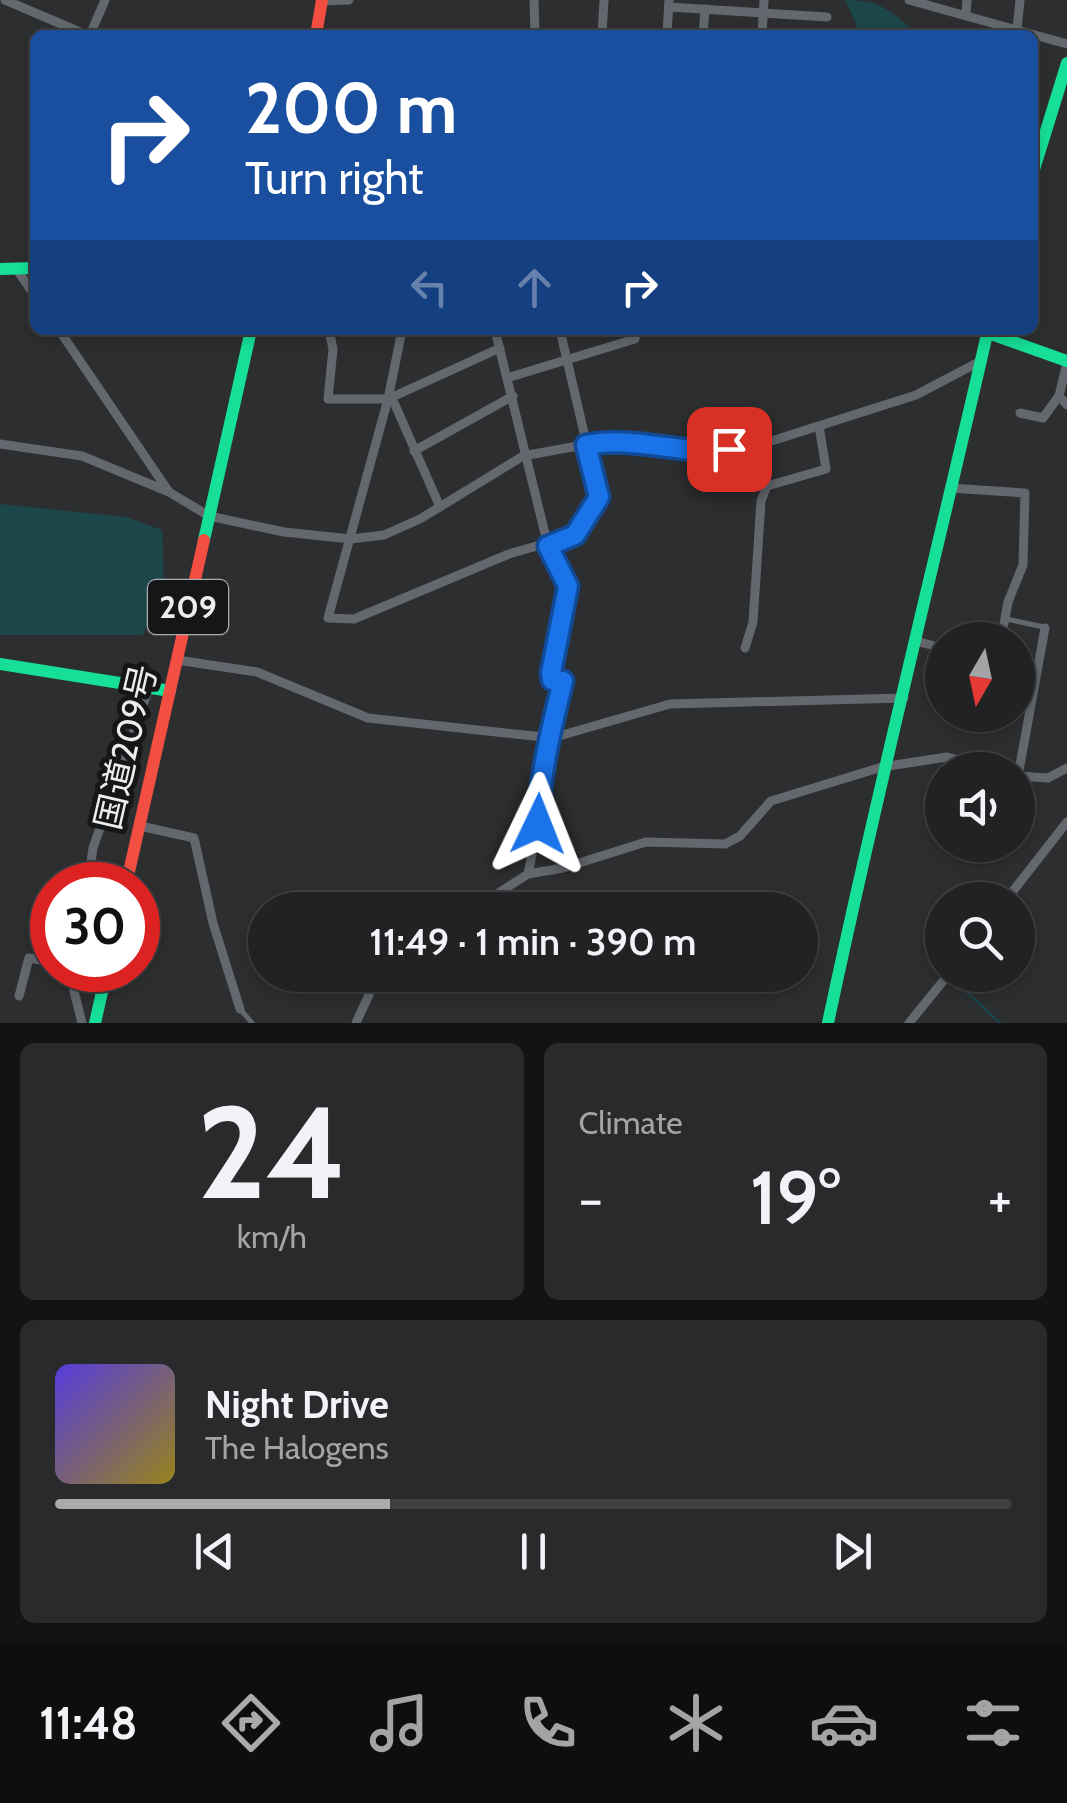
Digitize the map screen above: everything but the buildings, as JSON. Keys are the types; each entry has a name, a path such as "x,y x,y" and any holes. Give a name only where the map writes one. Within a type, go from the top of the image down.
{"main road":[{"path":"317,30 322,0"},
{"path":"1038,157 1067,63"},
{"path":"0,269 30,269"},
{"name":"国道209号","path":"131,862 251,335"},
{"path":"828,1023 882,767 904,698 984,335"},
{"path":"996,335 1067,362"},
{"path":"0,664 170,691"},
{"path":"96,1023 102,992"}],"street":[{"path":"6,0 77,30"},
{"path":"91,30 105,0"},
{"path":"322,0 349,0"},
{"path":"534,0 535,30"},
{"path":"602,30 604,0"},
{"path":"762,30 764,0"},
{"path":"910,0 1008,30"},
{"path":"966,16 967,0"},
{"path":"1014,30 1020,0"},
{"path":"668,30 669,4 827,17"},
{"path":"703,30 705,4"},
{"path":"1038,37 1067,44"},
{"path":"16,270 30,289"},
{"path":"62,335 169,492"},
{"path":"330,335 333,348 328,399 390,398 500,348"},
{"path":"401,335 390,398 328,618 354,618 509,554 548,546 575,535 599,497 561,335"},
{"path":"496,335 548,546 568,586 551,673 552,680 563,681 553,715 552,738 540,768 538,824 528,874"},
{"path":"507,378 635,335"},
{"path":"1020,413 1044,418 1059,396 1067,362"},
{"path":"0,444 82,456 169,492 209,516 284,532 351,538 384,536 440,508 524,456 626,440 703,453 761,443 916,394 977,363"},
{"path":"414,451 512,396"},
{"path":"1059,396 1067,405"},
{"path":"390,398 440,508"},
{"path":"767,486 826,469 818,426"},
{"path":"744,648 753,622 760,501 767,486 761,443"},
{"path":"950,488 1025,493 1022,564 1003,622"},
{"path":"1022,752 1045,628"},
{"path":"916,641 925,643"},
{"path":"177,660 257,672 368,718 552,738 670,704 904,698"},
{"path":"91,862 150,685"},
{"path":"500,892 528,874 563,868 646,842 725,844 740,836 771,801 882,767 925,765"},
{"path":"1035,777 1048,778 1067,768"},
{"path":"1020,882 1067,822"},
{"path":"140,826 194,838 212,923 240,1008"},
{"path":"18,996 30,958"},
{"path":"74,992 82,1023"},
{"path":"356,1023 370,992"},
{"path":"910,1023 935,992"}],"lane":[{"path":"1003,618 1045,628"},
{"path":"240,1008 252,1023"}],"water":[{"path":"845,0 885,8 912,30 856,30"},
{"path":"0,504 126,517 162,530 164,590 143,635 0,635"}],"waterway":[{"path":"967,992 1000,1023"}],"traffic: fast":[{"path":"1038,157 1067,63"},
{"path":"0,269 30,268"},
{"path":"204,540 250,335"},
{"path":"828,1023 987,335"},
{"path":"994,335 1067,361"},
{"path":"0,664 170,691"},
{"path":"95,1023 102,992"}],"traffic: jam":[{"path":"317,30 322,0"},
{"path":"131,862 204,540"}],"route":[{"path":"538,824 540,768 552,738 553,715 563,681 552,680 551,673 568,586 548,546 575,535 599,497 586,445 626,440 703,453 729,449"}]}
